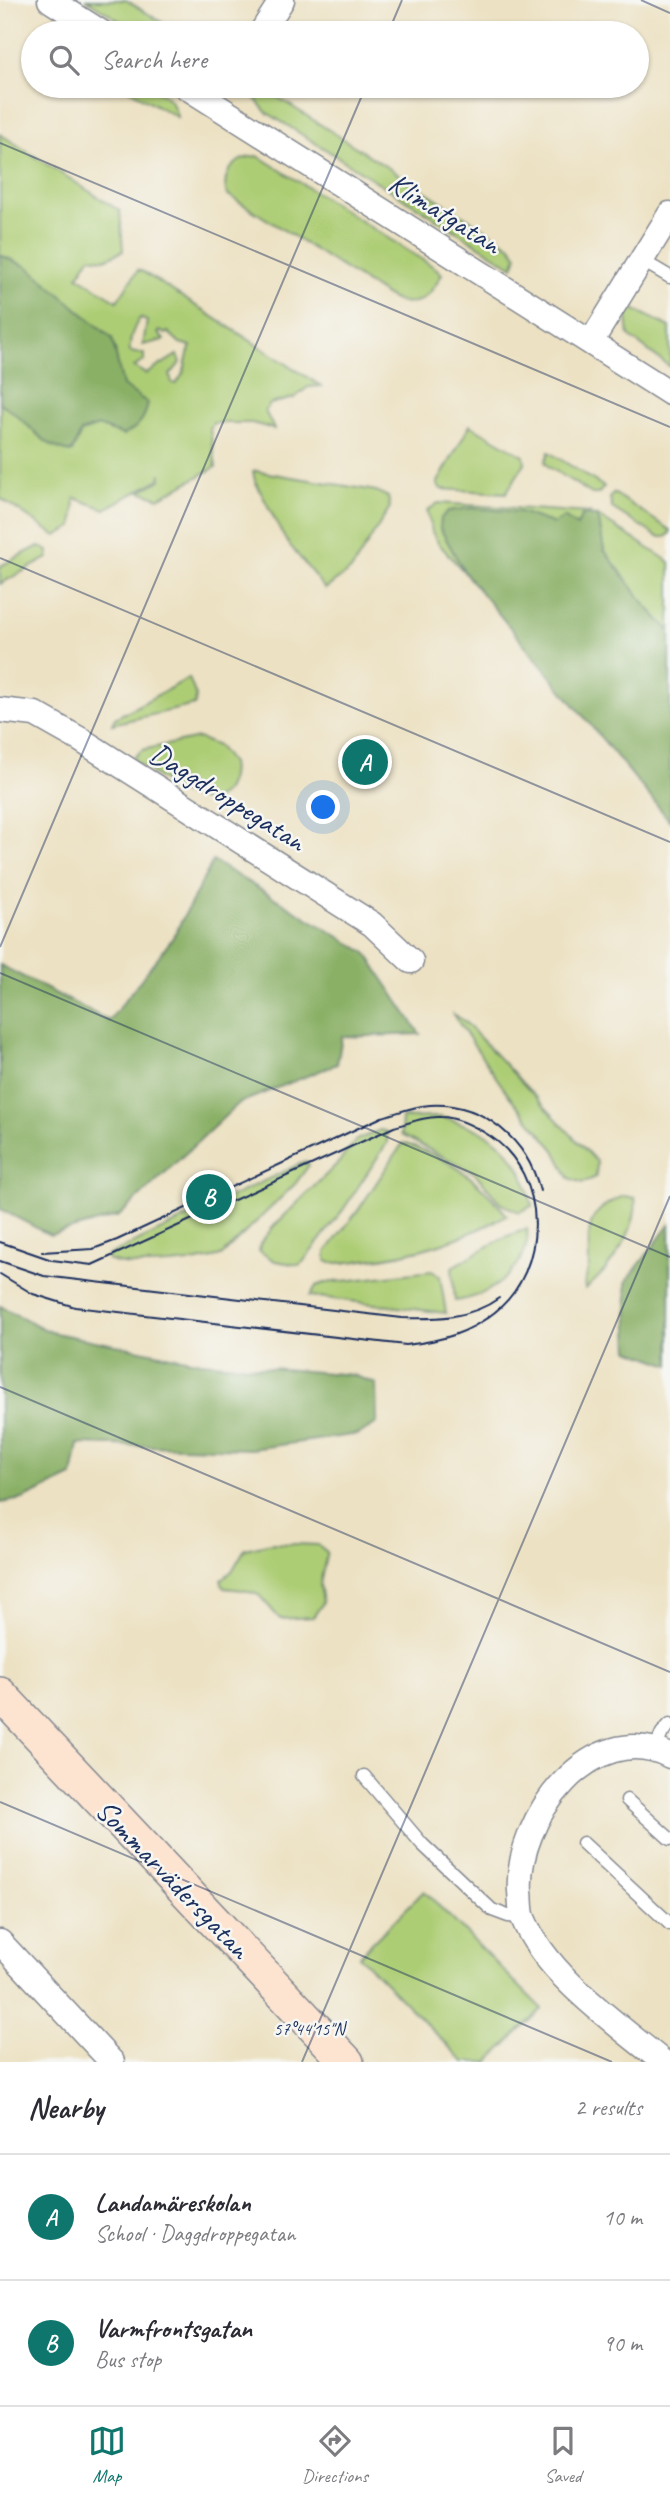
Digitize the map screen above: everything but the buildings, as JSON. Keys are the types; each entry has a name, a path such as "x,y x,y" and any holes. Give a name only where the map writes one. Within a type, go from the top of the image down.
{"street":[{"path":"50,0 84,21"},
{"path":"269,21 282,0"},
{"name":"Klimatgatan","path":"224,98 670,393"},
{"path":"591,342 670,214"},
{"name":"Daggdroppegatan","path":"0,710 35,714 81,740 372,924 411,961"},
{"name":"Sommarvädersgatan","path":"0,1694 344,2061"},
{"path":"663,1752 641,1745 618,1747 581,1768 558,1789 539,1815 525,1844 519,1875 522,1917 559,1974 663,2062"},
{"path":"0,1942 112,2062"}],"lane":[{"path":"641,260 670,277"},
{"path":"663,1752 662,1733 670,1724"},
{"path":"364,1776 422,1844 492,1910 508,1916 522,1917"},
{"path":"627,1800 670,1839"},
{"path":"583,1843 670,1924"}],"green space":[{"path":"87,0 126,0 160,21 120,21"},
{"path":"143,98 167,98 177,117"},
{"path":"255,98 279,98 511,246 517,256 513,267 266,112"},
{"path":"0,134 120,211 123,251 105,259 90,257 78,276 117,301 138,270 143,272 321,386 308,387 294,398 270,404 265,411 274,429 252,423 213,423 210,430 216,467 159,498 140,491 161,480 161,473 160,479 105,509 75,498 73,527 56,536 0,498 0,403 51,445 72,452 81,432 98,426 123,435 123,386 115,348 28,267 0,255","holes":["140,318 147,321 143,345 164,340 158,333 160,331 166,334 168,332 180,343 191,346 183,373 176,384 172,383 170,375 181,362 177,355 146,374 134,367 144,361 144,354 130,352 132,334"]},
{"path":"258,156 437,269 442,274 433,289 417,302 392,299 227,194 226,179 232,167 243,159"},
{"path":"0,255 28,267 112,338 123,386 148,403 143,418 133,429 123,435 98,426 81,432 72,452 42,439 0,403"},
{"path":"631,308 670,327 670,367 629,336 627,318"},
{"path":"470,425 524,456 525,463 506,493 441,489 437,484"},
{"path":"549,452 604,487 598,494 592,494 549,467 545,462"},
{"path":"253,472 376,491 388,497 390,507 352,569 325,589 285,539 255,481"},
{"path":"614,493 670,530 670,533 666,537 658,537 612,508 610,498"},
{"path":"438,503 591,513 582,515 577,526 554,524 520,512 440,528 465,573 438,543 432,532 427,511"},
{"path":"470,508 520,512 554,524 564,517 577,526 582,515 598,516 604,550 647,607 670,631 670,821 465,573 440,528 441,518 448,511"},
{"path":"598,516 670,562 670,631 647,607 604,550"},
{"path":"39,546 48,551 48,558 0,584 0,566"},
{"path":"189,678 196,696 195,705 112,724 115,718"},
{"path":"198,738 218,746 231,763 229,783 217,798 206,800 180,792 135,761 134,757 142,750"},
{"path":"213,861 366,953 420,1034 342,1037 337,1064 239,1103 119,1216 50,1235 0,1209 0,965 109,1021 172,939"},
{"path":"452,1013 465,1022 597,1162 596,1177 583,1183 569,1178 555,1150 509,1096"},
{"path":"440,1117 475,1129 502,1145 520,1170 532,1206 519,1212 501,1204 475,1173 401,1135 402,1118"},
{"path":"380,1130 387,1132 387,1143 343,1210 303,1262 299,1265 275,1261 259,1251 260,1244 274,1226 339,1162 356,1140"},
{"path":"403,1143 461,1170 507,1215 473,1232 420,1250 349,1262 326,1261 326,1252 359,1209"},
{"path":"306,1161 309,1165 295,1184 221,1256 147,1265 108,1260 107,1256"},
{"path":"624,1196 635,1198 635,1210 627,1236 604,1272 585,1289 592,1221 603,1207"},
{"path":"670,1224 670,1365 629,1350 626,1282"},
{"path":"527,1229 527,1243 523,1255 506,1278 481,1294 455,1301 452,1267 505,1237"},
{"path":"432,1271 440,1276 446,1313 310,1296 316,1286 325,1283"},
{"path":"0,1306 50,1332 201,1362 353,1375 376,1384 377,1423 359,1434 251,1449 78,1444 72,1476 23,1499 0,1503"},
{"path":"271,1543 318,1545 327,1552 320,1584 323,1603 313,1617 280,1619 259,1595 224,1588 221,1580 232,1571 245,1549"},
{"path":"424,1891 542,2009 488,2062 464,2062 359,1956"}],"tram line":[{"path":"42,1252 93,1249 117,1240 382,1117 430,1105 468,1110 485,1117 500,1128 525,1156 540,1191"},
{"path":"0,1242 52,1260 92,1265 394,1127 435,1117 447,1117 473,1126 490,1136 509,1153 523,1174 532,1197 535,1222 533,1248 525,1272 513,1294 495,1312 485,1320 453,1335 406,1345 75,1307 33,1294 0,1274"},
{"path":"0,1261 44,1276 402,1318 440,1318 465,1314 499,1298"}],"place":[{"name":"Landamäreskolan","path":"365,762"},
{"name":"Varmfrontsgatan","path":"209,1197"}]}
